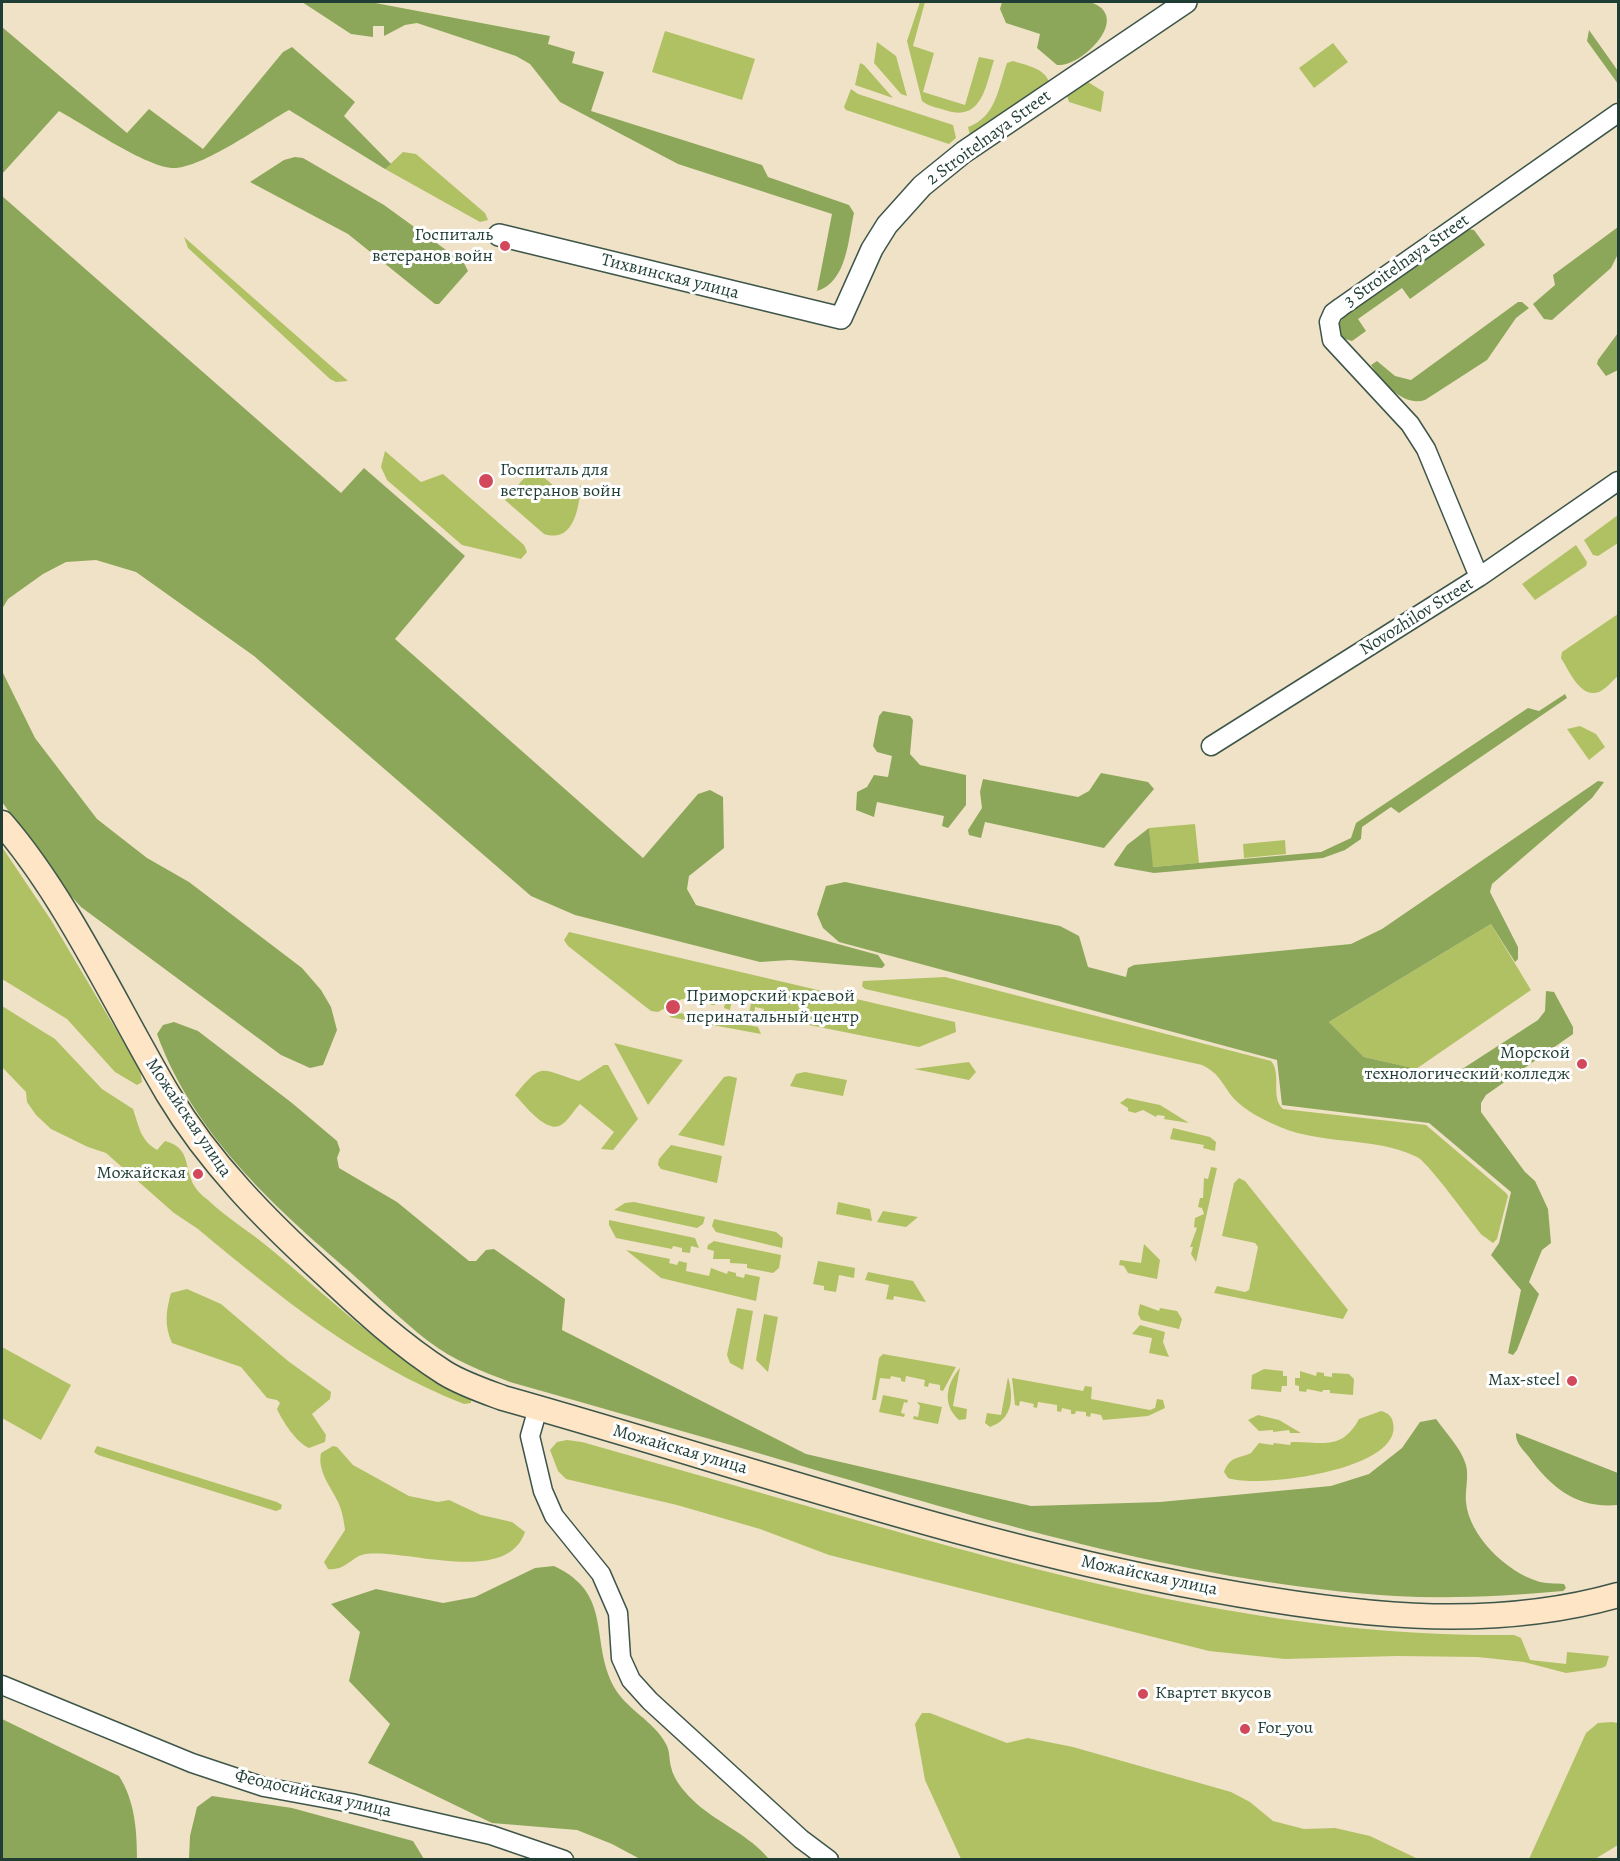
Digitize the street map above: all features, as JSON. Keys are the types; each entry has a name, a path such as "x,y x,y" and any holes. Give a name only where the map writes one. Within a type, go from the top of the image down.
{"main road":[{"name":"Можайская улица","path":"2,823 63,912 170,1096 215,1163 242,1194 354,1300 421,1356 463,1383 538,1408 959,1531 1121,1573 1274,1601 1396,1616 1468,1617 1537,1613 1618,1595"}],"street":[{"name":"2 Stroitelnaya Street","path":"841,318 872,249 886,225 922,186 964,152 1186,2"},
{"name":"3 Stroitelnaya Street","path":"1479,578 1426,449 1410,424 1337,348 1329,332 1329,322 1333,313 1341,307 1618,113"},
{"name":"Тихвинская улица","path":"499,235 841,318"},
{"name":"Novozhilov Street","path":"1211,746 1479,578 1618,481"},
{"path":"538,1408 530,1436 543,1491 554,1516 601,1574 618,1613 621,1658 631,1680 650,1701 792,1831 830,1860"},
{"name":"Феодосийская улица","path":"2,1685 192,1763 264,1787 351,1803 491,1835 564,1860"}],"green space":[{"path":"302,2 370,2 550,36 548,44 575,52 572,63 604,72 591,111 762,165 768,177 849,205 854,213 848,247 835,279 817,291 832,214 678,164 560,102 530,64 516,56 417,23 405,25 384,36 384,26 373,26 373,37 351,34"},
{"path":"920,2 925,2 913,46 934,53 923,92 965,105 979,57 994,60 981,99 968,111 959,113 948,111 922,101 907,41"},
{"path":"1002,2 1090,2 1102,9 1107,18 1105,29 1090,50 1067,64 1057,65 1037,48 1040,34 1006,23 1000,9"},
{"path":"2,27 127,133 149,109 203,149 283,52 292,47 355,102 344,116 391,164 385,169 289,110 216,154 186,166 174,168 162,166 133,154 59,111 2,174"},
{"path":"1589,30 1618,71 1618,84 1587,41"},
{"path":"665,31 755,59 742,100 652,72"},
{"path":"877,42 896,56 907,96 901,94 874,63"},
{"path":"1333,43 1348,62 1314,88 1299,68"},
{"path":"1013,61 1039,70 1049,82 970,135 968,127 985,116 990,109 995,101 1007,63"},
{"path":"860,63 864,65 893,98 855,85"},
{"path":"1088,82 1104,92 1101,112 1069,102 1067,96"},
{"path":"851,89 858,94 953,125 956,138 949,144 846,110 844,107"},
{"path":"403,152 416,154 485,213 488,220 480,222 385,169"},
{"path":"295,157 303,158 384,205 464,263 468,271 439,304 435,304 348,234 250,182 284,160"},
{"path":"2,196 341,493 364,468 465,556 395,639 643,858 698,794 710,790 723,797 724,848 689,876 687,889 696,905 878,955 885,965 882,968 790,960 760,962 575,915 531,896 254,656 136,572 96,560 66,562 43,574 8,599 2,609"},
{"path":"1618,227 1618,254 1611,268 1552,320 1544,319 1533,304 1555,285 1553,275"},
{"path":"1467,229 1474,230 1485,245 1410,299 1402,288 1358,319 1366,331 1352,341 1341,338 1338,325 1347,313"},
{"path":"184,237 348,381 336,382 330,379 188,248"},
{"path":"1518,302 1522,302 1529,308 1516,318 1487,360 1425,400 1409,400 1394,392 1371,365 1377,361 1395,376 1411,380"},
{"path":"1618,333 1618,370 1606,376 1597,364 1598,360"},
{"path":"385,451 421,482 443,474 524,545 527,552 521,559 462,545 387,480 381,467"},
{"path":"533,468 569,499 581,485 577,512 569,528 563,533 554,536 544,534 505,500"},
{"path":"1618,515 1618,543 1598,556 1593,555 1584,540"},
{"path":"1576,545 1587,562 1586,566 1535,600 1522,584"},
{"path":"1618,614 1618,676 1599,692 1586,691 1572,676 1561,658 1562,652"},
{"path":"2,671 35,738 97,819 147,858 189,882 302,968 321,990 331,1007 337,1030 323,1065 310,1068 281,1055 81,907 71,896 2,802"},
{"path":"1565,694 1567,698 1399,813 1391,807 1362,827 1361,839 1345,850 1323,858 1154,873 1114,864 1127,845 1149,828 1153,867 1321,852 1351,838 1356,823 1528,708 1539,711"},
{"path":"883,711 910,716 913,720 910,754 920,765 966,775 966,805 948,828 942,826 944,816 877,802 874,817 856,810 857,792 867,787 874,775 888,777 892,756 877,752 873,746 879,716"},
{"path":"1580,726 1596,734 1605,747 1589,760 1567,729"},
{"path":"1101,773 1148,782 1154,789 1104,848 985,822 981,838 969,835 968,830 982,808 980,792 983,779 1078,797 1089,791"},
{"path":"1598,781 1604,782 1592,798 1492,884 1490,892 1518,947 1518,959 1515,962 1491,924 1329,1022 1364,1057 1439,1074 1456,1073 1538,1020 1545,1011 1546,991 1554,992 1573,1027 1573,1034 1486,1095 1481,1103 1481,1112 1525,1172 1535,1181 1548,1209 1551,1243 1542,1250 1529,1282 1539,1294 1513,1355 1508,1353 1521,1290 1491,1255 1499,1243 1511,1192 1429,1123 1282,1105 1277,1060 839,942 823,928 817,914 826,886 845,882 1060,926 1079,936 1088,967 1126,977 1128,968 1134,965 1351,944 1382,929"},
{"path":"1195,824 1199,863 1152,867 1149,828"},
{"path":"1285,840 1286,854 1244,858 1243,844"},
{"path":"2,847 51,920 140,1070 142,1082 137,1085 115,1072 67,1019 2,979"},
{"path":"1491,924 1531,990 1416,1069 1364,1057 1329,1022"},
{"path":"569,932 955,1022 956,1032 919,1047 779,1019 779,1014 770,1013 768,1018 763,1016 764,1009 755,1007 754,1015 749,1014 751,1003 742,995 732,998 730,1010 724,1008 726,999 717,997 715,1005 711,1005 712,1000 700,997 699,1002 682,999 658,1012 651,1011 568,946 564,940"},
{"path":"945,977 1271,1061 1276,1072 1277,1099 1283,1109 1426,1125 1508,1196 1497,1239 1493,1243 1482,1235 1440,1180 1417,1157 1382,1146 1308,1135 1271,1123 1239,1103 1215,1074 1202,1065 865,989 862,986 863,981"},
{"path":"2,1006 55,1039 102,1089 133,1109 141,1132 151,1146 157,1150 165,1141 179,1148 186,1159 195,1187 216,1207 265,1244 392,1350 417,1368 471,1398 471,1403 464,1404 427,1388 357,1349 292,1304 198,1229 174,1213 106,1153 51,1129 36,1115 27,1102 26,1092 2,1067"},
{"path":"679,1013 758,1027 761,1034 669,1017"},
{"path":"174,1022 198,1031 292,1103 337,1141 340,1150 337,1158 339,1168 397,1202 469,1261 476,1261 486,1250 494,1249 565,1299 562,1330 806,1454 1031,1506 1160,1502 1331,1486 1369,1474 1402,1448 1420,1422 1436,1419 1464,1459 1467,1470 1466,1502 1474,1527 1482,1539 1502,1561 1525,1576 1540,1582 1564,1584 1566,1588 1563,1591 1500,1596 1395,1596 1248,1579 1174,1565 1100,1549 954,1510 488,1374 447,1354 418,1333 292,1220 238,1165 191,1104 172,1070 157,1034 163,1025"},
{"path":"614,1043 683,1060 648,1105"},
{"path":"969,1062 976,1072 969,1080 914,1069"},
{"path":"604,1065 608,1065 638,1119 613,1150 601,1149 614,1132 580,1104 564,1123 555,1127 542,1122 515,1095 537,1072 549,1071 579,1081"},
{"path":"805,1072 847,1080 843,1096 790,1086 796,1074"},
{"path":"724,1077 737,1078 724,1146 678,1135"},
{"path":"1127,1098 1160,1105 1189,1123 1164,1119 1165,1116 1157,1115 1156,1117 1143,1110 1135,1113 1128,1111 1128,1108 1120,1103"},
{"path":"1173,1128 1210,1137 1216,1142 1215,1151 1203,1148 1204,1145 1170,1139"},
{"path":"671,1145 722,1156 717,1183 661,1169 658,1165 659,1159"},
{"path":"1211,1167 1217,1168 1196,1262 1191,1254 1193,1247 1190,1247 1197,1228 1194,1227 1195,1218 1204,1214 1202,1208 1198,1207 1200,1198 1203,1198 1204,1178 1208,1179"},
{"path":"1239,1178 1245,1181 1348,1310 1343,1319 1214,1293 1217,1286 1245,1292 1249,1290 1258,1247 1255,1243 1222,1236 1234,1183"},
{"path":"634,1202 705,1217 703,1224 697,1228 614,1210 625,1203"},
{"path":"838,1202 870,1209 872,1221 836,1214"},
{"path":"883,1211 918,1217 906,1227 877,1222"},
{"path":"714,1219 776,1232 783,1238 782,1248 716,1232 712,1226"},
{"path":"609,1220 695,1238 699,1248 691,1246 690,1253 682,1252 682,1248 673,1246 672,1249 616,1238 609,1225"},
{"path":"714,1241 781,1255 779,1268 773,1273 747,1268 747,1264 730,1263 730,1259 713,1259 714,1251 707,1249 708,1245"},
{"path":"1144,1244 1160,1260 1157,1279 1128,1273 1124,1266 1119,1265 1120,1260 1141,1263"},
{"path":"626,1250 670,1259 669,1263 677,1265 679,1261 687,1263 686,1271 709,1276 711,1268 727,1274 728,1271 736,1273 736,1276 744,1278 745,1274 760,1277 756,1301 661,1278"},
{"path":"818,1261 855,1268 854,1278 839,1275 836,1292 824,1290 824,1286 813,1284"},
{"path":"868,1272 913,1281 926,1302 894,1296 893,1300 886,1299 889,1285 865,1280"},
{"path":"187,1289 221,1304 288,1361 331,1392 330,1399 312,1414 326,1435 325,1442 309,1448 299,1441 277,1409 280,1403 267,1398 241,1367 172,1343 167,1318 171,1293"},
{"path":"1140,1304 1159,1311 1160,1308 1177,1311 1182,1319 1179,1329 1141,1320 1138,1314"},
{"path":"737,1308 753,1311 743,1370 730,1363 727,1355"},
{"path":"764,1314 778,1317 768,1372 756,1360"},
{"path":"1140,1325 1165,1332 1163,1342 1169,1357 1149,1353 1152,1338 1132,1334"},
{"path":"2,1347 71,1385 41,1440 2,1418"},
{"path":"883,1354 956,1367 943,1391 940,1390 940,1385 929,1383 928,1387 924,1386 925,1380 906,1376 905,1382 901,1381 901,1378 891,1376 890,1379 880,1378 876,1400 872,1400 879,1358"},
{"path":"960,1368 953,1406 967,1409 966,1419 959,1420 950,1408 948,1394 955,1374"},
{"path":"1264,1369 1283,1371 1283,1376 1287,1376 1287,1386 1282,1386 1281,1392 1251,1389 1252,1375"},
{"path":"1300,1371 1316,1376 1317,1372 1324,1373 1324,1376 1332,1377 1332,1373 1349,1374 1354,1379 1353,1395 1330,1393 1330,1390 1299,1391 1299,1386 1295,1385 1295,1378 1300,1378"},
{"path":"1008,1377 1011,1392 1010,1406 1003,1419 990,1427 985,1423 987,1413 1001,1415"},
{"path":"1012,1378 1083,1391 1085,1386 1092,1387 1091,1399 1150,1410 1155,1408 1157,1399 1163,1400 1165,1408 1148,1416 1103,1420 1101,1415 1091,1413 1090,1417 1086,1416 1086,1412 1076,1411 1075,1414 1071,1414 1071,1410 1062,1408 1061,1412 1057,1411 1057,1405 1038,1402 1037,1408 1033,1407 1034,1404 1020,1401 1019,1406 1015,1405"},
{"path":"883,1395 908,1400 907,1403 904,1402 901,1413 905,1414 904,1417 879,1412"},
{"path":"917,1402 942,1407 938,1424 913,1419 914,1416 918,1417 920,1406"},
{"path":"1381,1411 1389,1415 1393,1423 1390,1439 1376,1453 1353,1464 1296,1478 1268,1481 1228,1478 1224,1472 1229,1463 1251,1453 1259,1443 1290,1445 1291,1442 1338,1441 1352,1429 1359,1419"},
{"path":"1258,1415 1279,1420 1301,1433 1290,1433 1289,1430 1259,1431 1248,1420"},
{"path":"1516,1433 1618,1473 1618,1505 1590,1504 1556,1487 1522,1449"},
{"path":"567,1440 582,1442 955,1548 1112,1587 1192,1604 1352,1628 1433,1634 1514,1635 1521,1638 1530,1660 1566,1664 1567,1652 1609,1656 1606,1666 1602,1668 1566,1673 1524,1662 1478,1657 1397,1656 1285,1659 1209,1651 829,1555 760,1529 677,1505 566,1479 558,1471 550,1450 557,1442"},
{"path":"97,1446 277,1502 282,1505 281,1509 276,1511 98,1455 94,1452"},
{"path":"333,1446 337,1447 353,1465 409,1496 438,1502 449,1500 481,1515 512,1522 525,1532 515,1548 498,1558 454,1561 366,1554 356,1557 340,1568 328,1569 324,1562 345,1530 343,1516 325,1479 320,1460 321,1453"},
{"path":"554,1566 573,1577 585,1590 593,1604 607,1669 614,1687 619,1695 661,1736 669,1753 673,1772 681,1787 697,1804 753,1843 769,1859 640,1859 612,1844 577,1830 492,1823 368,1763 390,1724 349,1681 360,1632 331,1604 376,1589 443,1603 475,1597 535,1568"},
{"path":"922,1713 930,1713 1007,1743 1028,1738 1073,1747 1231,1792 1250,1802 1273,1821 1304,1829 1335,1828 1370,1836 1418,1859 961,1859 925,1780 915,1724"},
{"path":"2,1719 119,1776 132,1806 136,1827 137,1859 2,1859"},
{"path":"1598,1723 1618,1723 1618,1845 1595,1859 1529,1859 1586,1733"},
{"path":"212,1796 292,1808 413,1841 424,1859 189,1859 190,1836 197,1807"}],"place":[{"name":"Госпиталь ветеранов войн","path":"505,246"},
{"name":"Госпиталь для ветеранов войн","path":"486,481"},
{"name":"Приморский краевой перинатальный центр","path":"673,1007"},
{"name":"Морской технологический колледж","path":"1582,1064"},
{"name":"Можайская","path":"198,1174"},
{"name":"Max-steel","path":"1572,1381"},
{"name":"Квартет вкусов","path":"1143,1694"},
{"name":"For_you","path":"1245,1729"}]}
